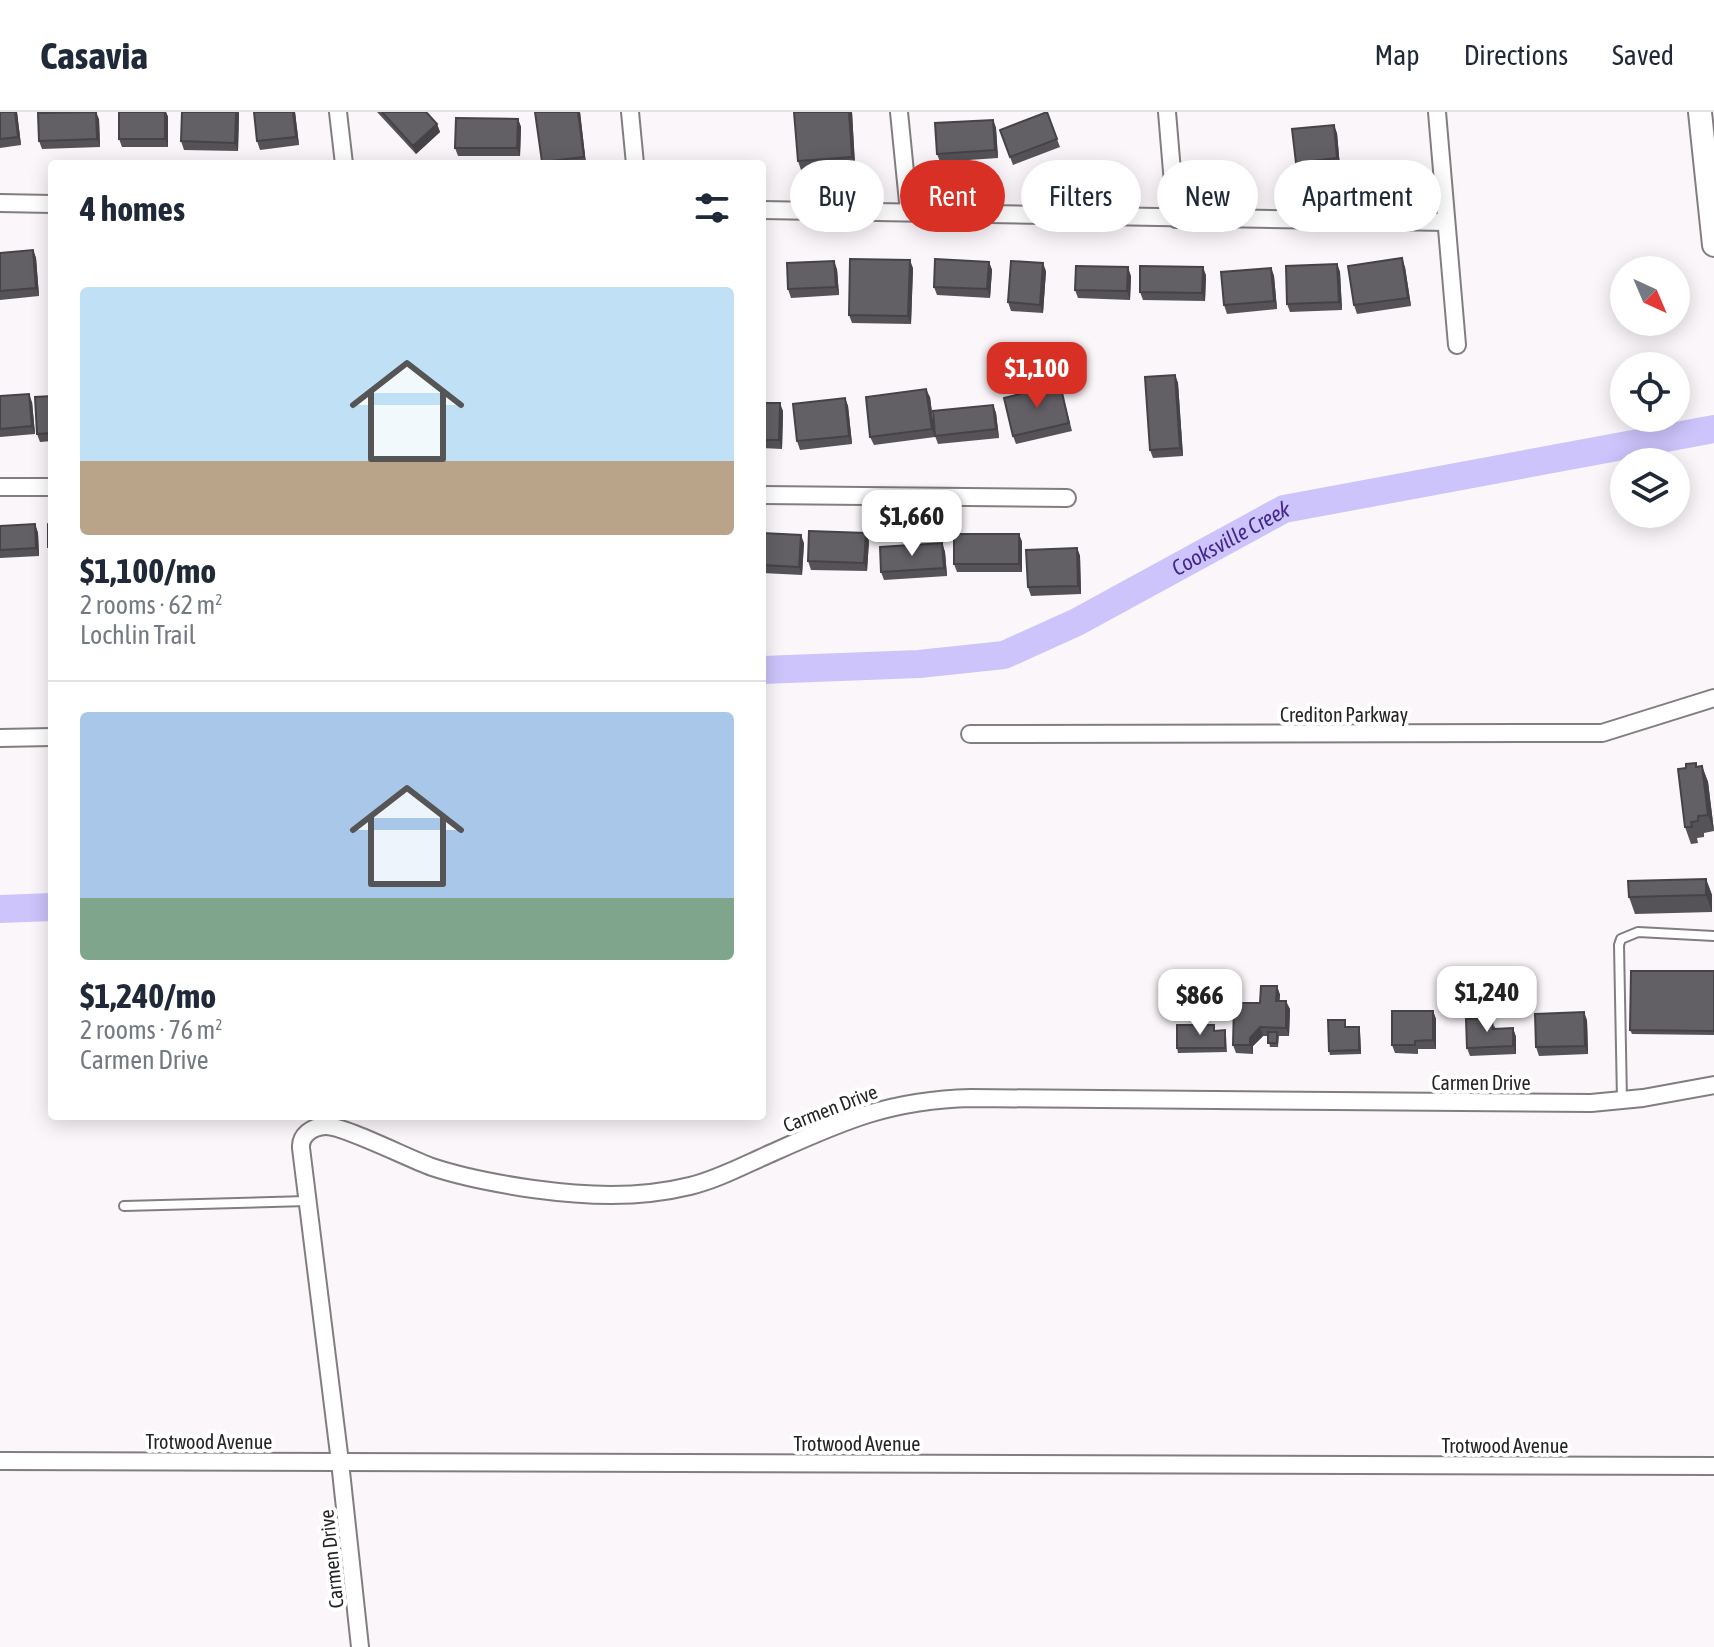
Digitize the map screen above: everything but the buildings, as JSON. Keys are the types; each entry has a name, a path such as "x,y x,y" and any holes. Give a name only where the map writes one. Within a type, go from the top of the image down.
{"street":[{"path":"338,112 344,160"},
{"path":"630,112 635,160"},
{"path":"899,112 904,160"},
{"path":"1167,112 1171,160"},
{"path":"1437,112 1457,345"},
{"path":"1700,112 1714,245"},
{"path":"0,203 48,204"},
{"path":"766,210 900,212"},
{"path":"1005,215 1157,219"},
{"path":"1258,220 1446,222"},
{"path":"0,487 48,487"},
{"path":"766,495 1067,498"},
{"name":"Crediton Parkway","path":"970,734 1602,733 1714,698"},
{"path":"0,738 48,737"},
{"name":"Carmen Drive","path":"360,1647 300,1142 308,1133 324,1126 343,1130 431,1167 478,1180 618,1196 692,1186 845,1121 896,1104 921,1101 971,1098 1591,1103 1714,1085"},
{"name":"Trotwood Avenue","path":"0,1461 1714,1466"}],"lane":[{"path":"1622,1100 1621,939 1638,932 1714,936"},
{"path":"124,1206 307,1201"}],"waterway":[{"name":"Cooksville Creek","path":"766,670 919,664 1004,655 1077,622 1284,509 1714,429"},
{"name":"Cooksville Creek","path":"0,909 48,907"}]}
